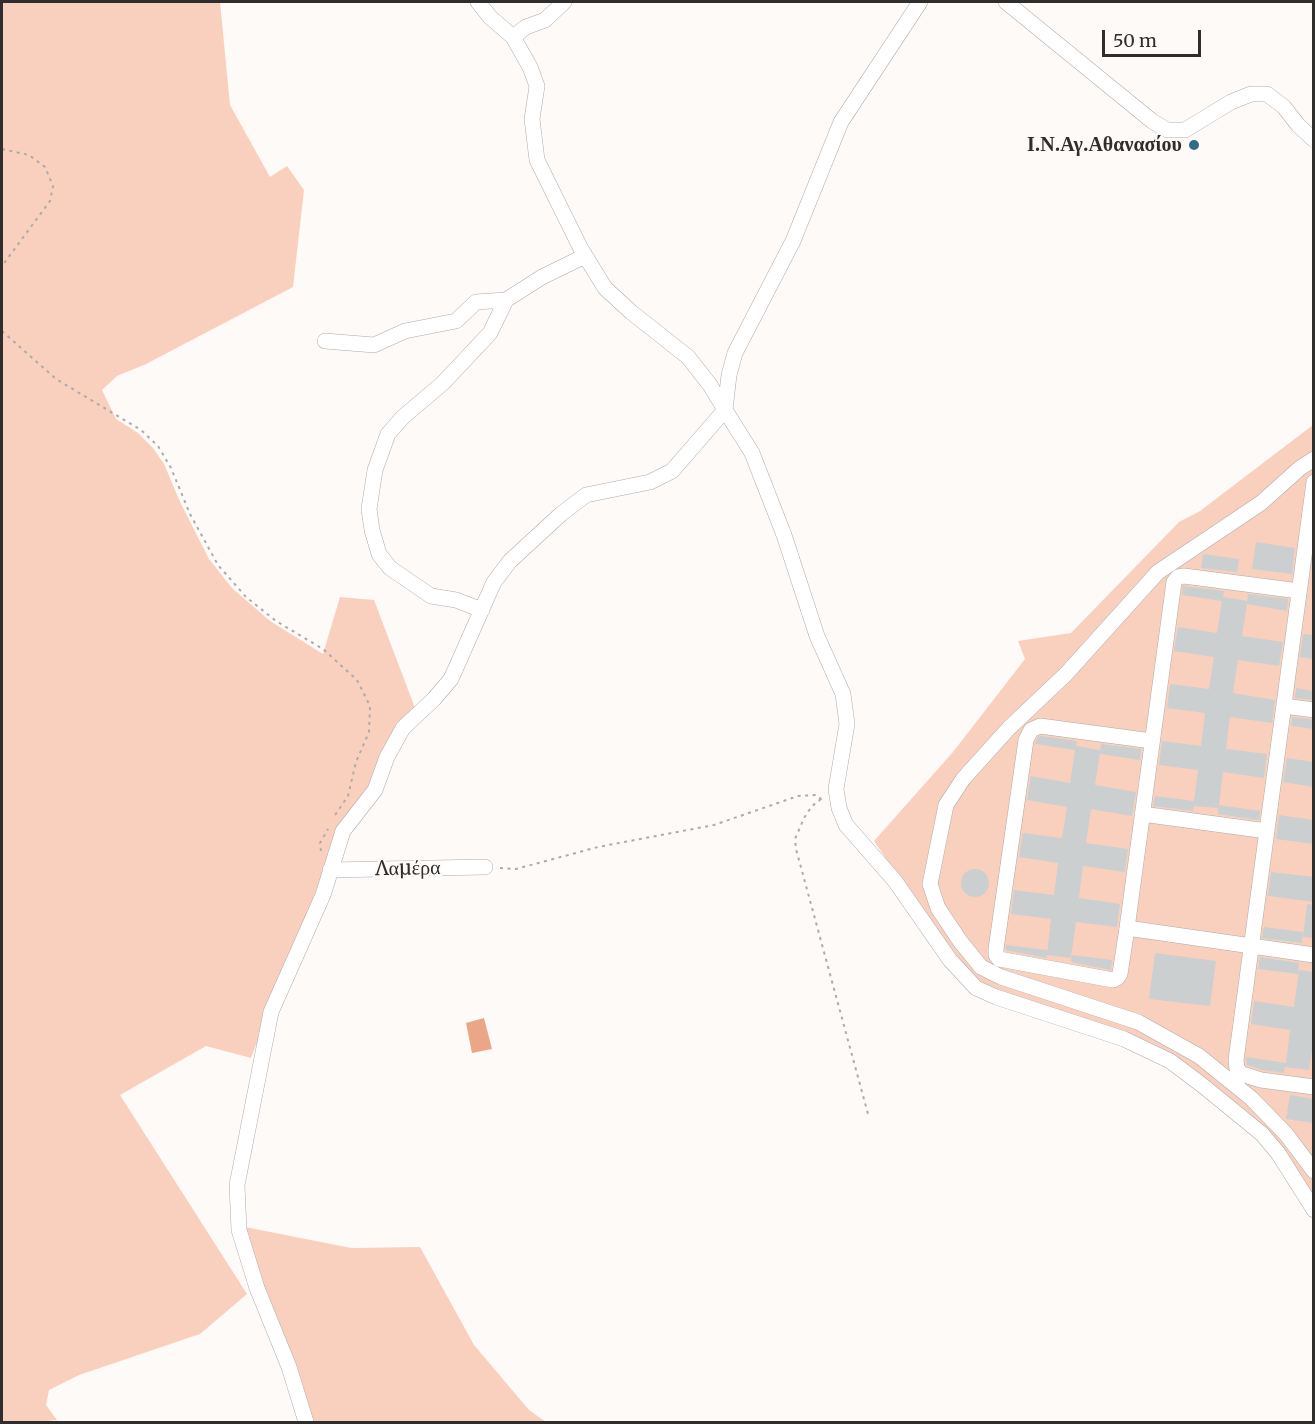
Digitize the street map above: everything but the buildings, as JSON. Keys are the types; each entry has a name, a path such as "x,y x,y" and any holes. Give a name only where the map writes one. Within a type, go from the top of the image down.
{"street":[{"path":"478,2 490,17 513,37 530,67 537,86 532,119 537,160 585,256 605,288 688,357 710,385 752,453 784,535 817,636 843,694 847,724 836,789 838,808 846,825 895,881 950,960 976,988 996,997 1124,1038 1170,1061 1203,1084 1262,1134 1284,1162 1314,1210"},
{"path":"513,37 526,27 545,20 564,2"},
{"path":"306,1422 289,1367 257,1288 239,1230 237,1185 271,1012 323,895 343,831 375,790 387,757 403,728 434,699 451,678 494,582 510,561 561,514 586,495 650,482 672,471 725,410 729,375 735,353 793,241 841,122 920,2"},
{"path":"1006,2 1152,121 1167,130 1185,130 1231,102 1251,94 1267,94 1284,107 1314,140"},
{"path":"325,341 374,345 405,332 456,321 476,302 506,300 542,277 585,256"},
{"path":"482,610 456,600 431,596 390,568 379,554 369,510 375,470 388,434 403,417 443,383 490,333 506,300"},
{"path":"1314,459 1300,468 1261,502 1158,572 1066,674 1009,728 963,779 946,805 930,884 938,908 981,967 1001,977 1138,1022 1199,1056 1258,1105 1286,1134 1314,1171"},
{"path":"1314,482 1236,1059 1237,1069 1242,1074 1261,1080 1314,1087"},
{"path":"1152,741 1040,726 1030,730 1026,740 996,955 1005,962 1113,980 1120,974 1173,589 1178,577 1299,591"},
{"path":"1284,706 1314,710"},
{"path":"1142,814 1267,831"},
{"name":"Λαμέρα","path":"330,870 485,867"},
{"path":"1127,928 1314,956"}],"path":[{"path":"2,148 29,155 45,167 53,186 50,201 2,266"},
{"path":"2,331 56,379 141,430 158,446 171,468 190,514 218,565 246,597 276,621 323,649 357,680 370,706 369,732 356,762 348,796 333,819"},
{"path":"485,867 516,869 598,847 714,825 798,796 816,795 821,799"},
{"path":"837,796 821,799 812,806 795,839 868,1114"},
{"path":"329,827 320,843 322,858 330,870"}],"shaded area":[{"path":"2,2 220,2 230,105 270,177 287,166 304,190 293,287 146,364 117,376 102,390 116,419 138,433 153,448 164,464 209,559 232,588 270,621 323,654 340,597 374,600 415,708 378,777 334,844 251,1058 206,1046 120,1095 247,1294 200,1334 79,1375 49,1390 46,1405 57,1420 38,1422 2,1422"},
{"path":"1313,425 1313,1203 1300,1180 1201,1079 997,993 965,973 874,841 953,752 1025,659 1018,641 1071,633 1179,522 1200,511"},
{"path":"484,1018 492,1049 472,1053 466,1023"},
{"path":"245,1227 351,1248 420,1247 474,1345 529,1410 546,1422 309,1422 267,1300"}],"place":[{"name":"Ι.Ν.Αγ.Αθανασίου","path":"1194,145"}]}
